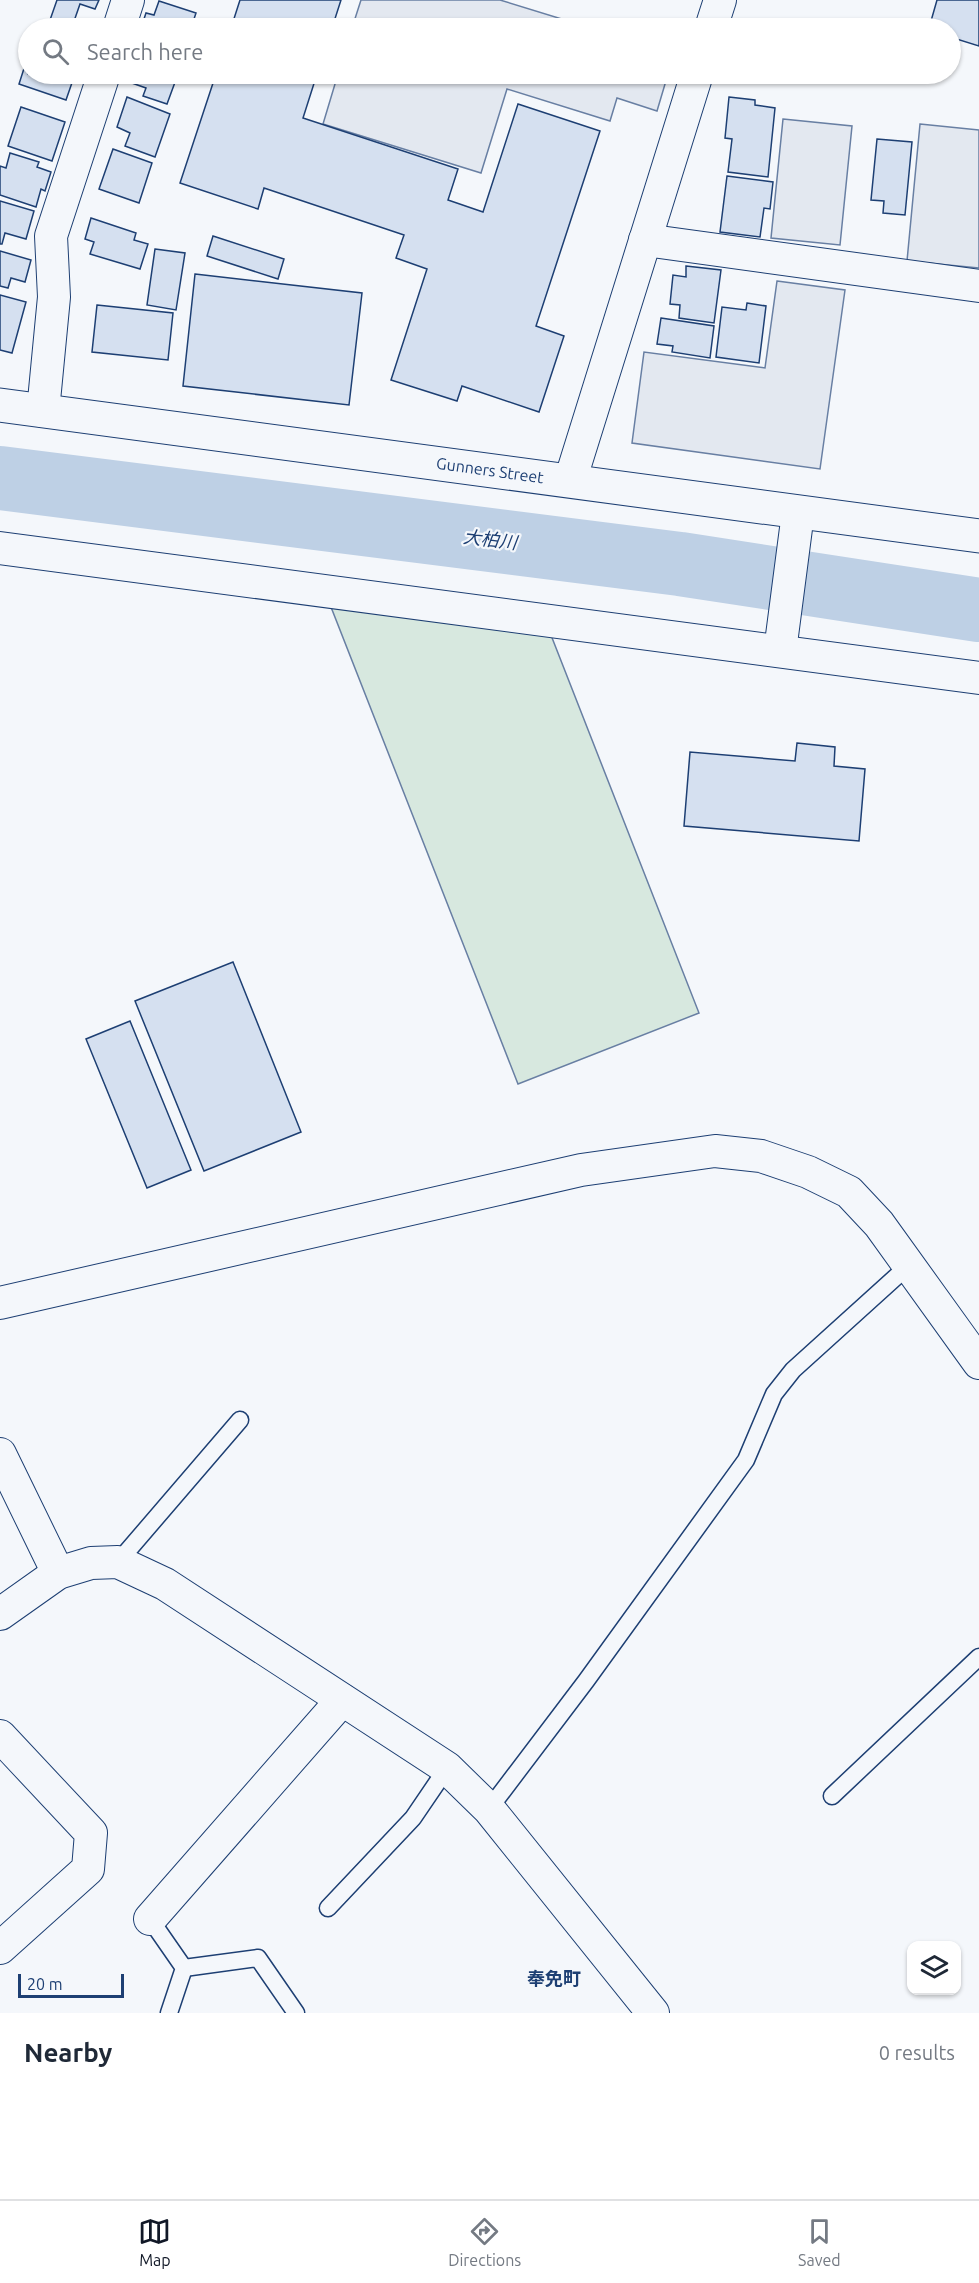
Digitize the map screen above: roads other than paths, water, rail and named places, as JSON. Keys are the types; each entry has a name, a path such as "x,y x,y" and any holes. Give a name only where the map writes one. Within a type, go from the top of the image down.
{"street":[{"path":"122,18 128,0"},
{"path":"714,18 720,0"},
{"path":"43,411 54,297 51,236 101,84"},
{"path":"570,481 694,84"},
{"path":"645,240 979,286"},
{"name":"Gunners Street","path":"0,405 979,536"},
{"path":"780,651 798,513"},
{"path":"0,548 979,678"},
{"path":"0,1303 581,1170 715,1151 761,1156 808,1172 849,1192 879,1224 979,1363"},
{"path":"0,1454 58,1573"},
{"path":"0,1614 58,1573 91,1563 118,1562 165,1584 447,1768 489,1809 653,2013"},
{"path":"150,1919 342,1700"},
{"path":"0,1736 91,1833 88,1869 0,1948"}],"lane":[{"path":"489,1809 746,1460 774,1394 793,1370 908,1266"},
{"path":"118,1562 240,1420"},
{"path":"832,1796 979,1657"},
{"path":"328,1908 413,1818 447,1768"},
{"path":"150,1919 184,1968"},
{"path":"184,1968 258,1958 296,2013"},
{"path":"169,2013 184,1968"}],"waterway":[{"name":"大柏川","path":"0,478 680,564 979,610"}],"district":[{"name":"奉免町","path":"554,1979"}]}
